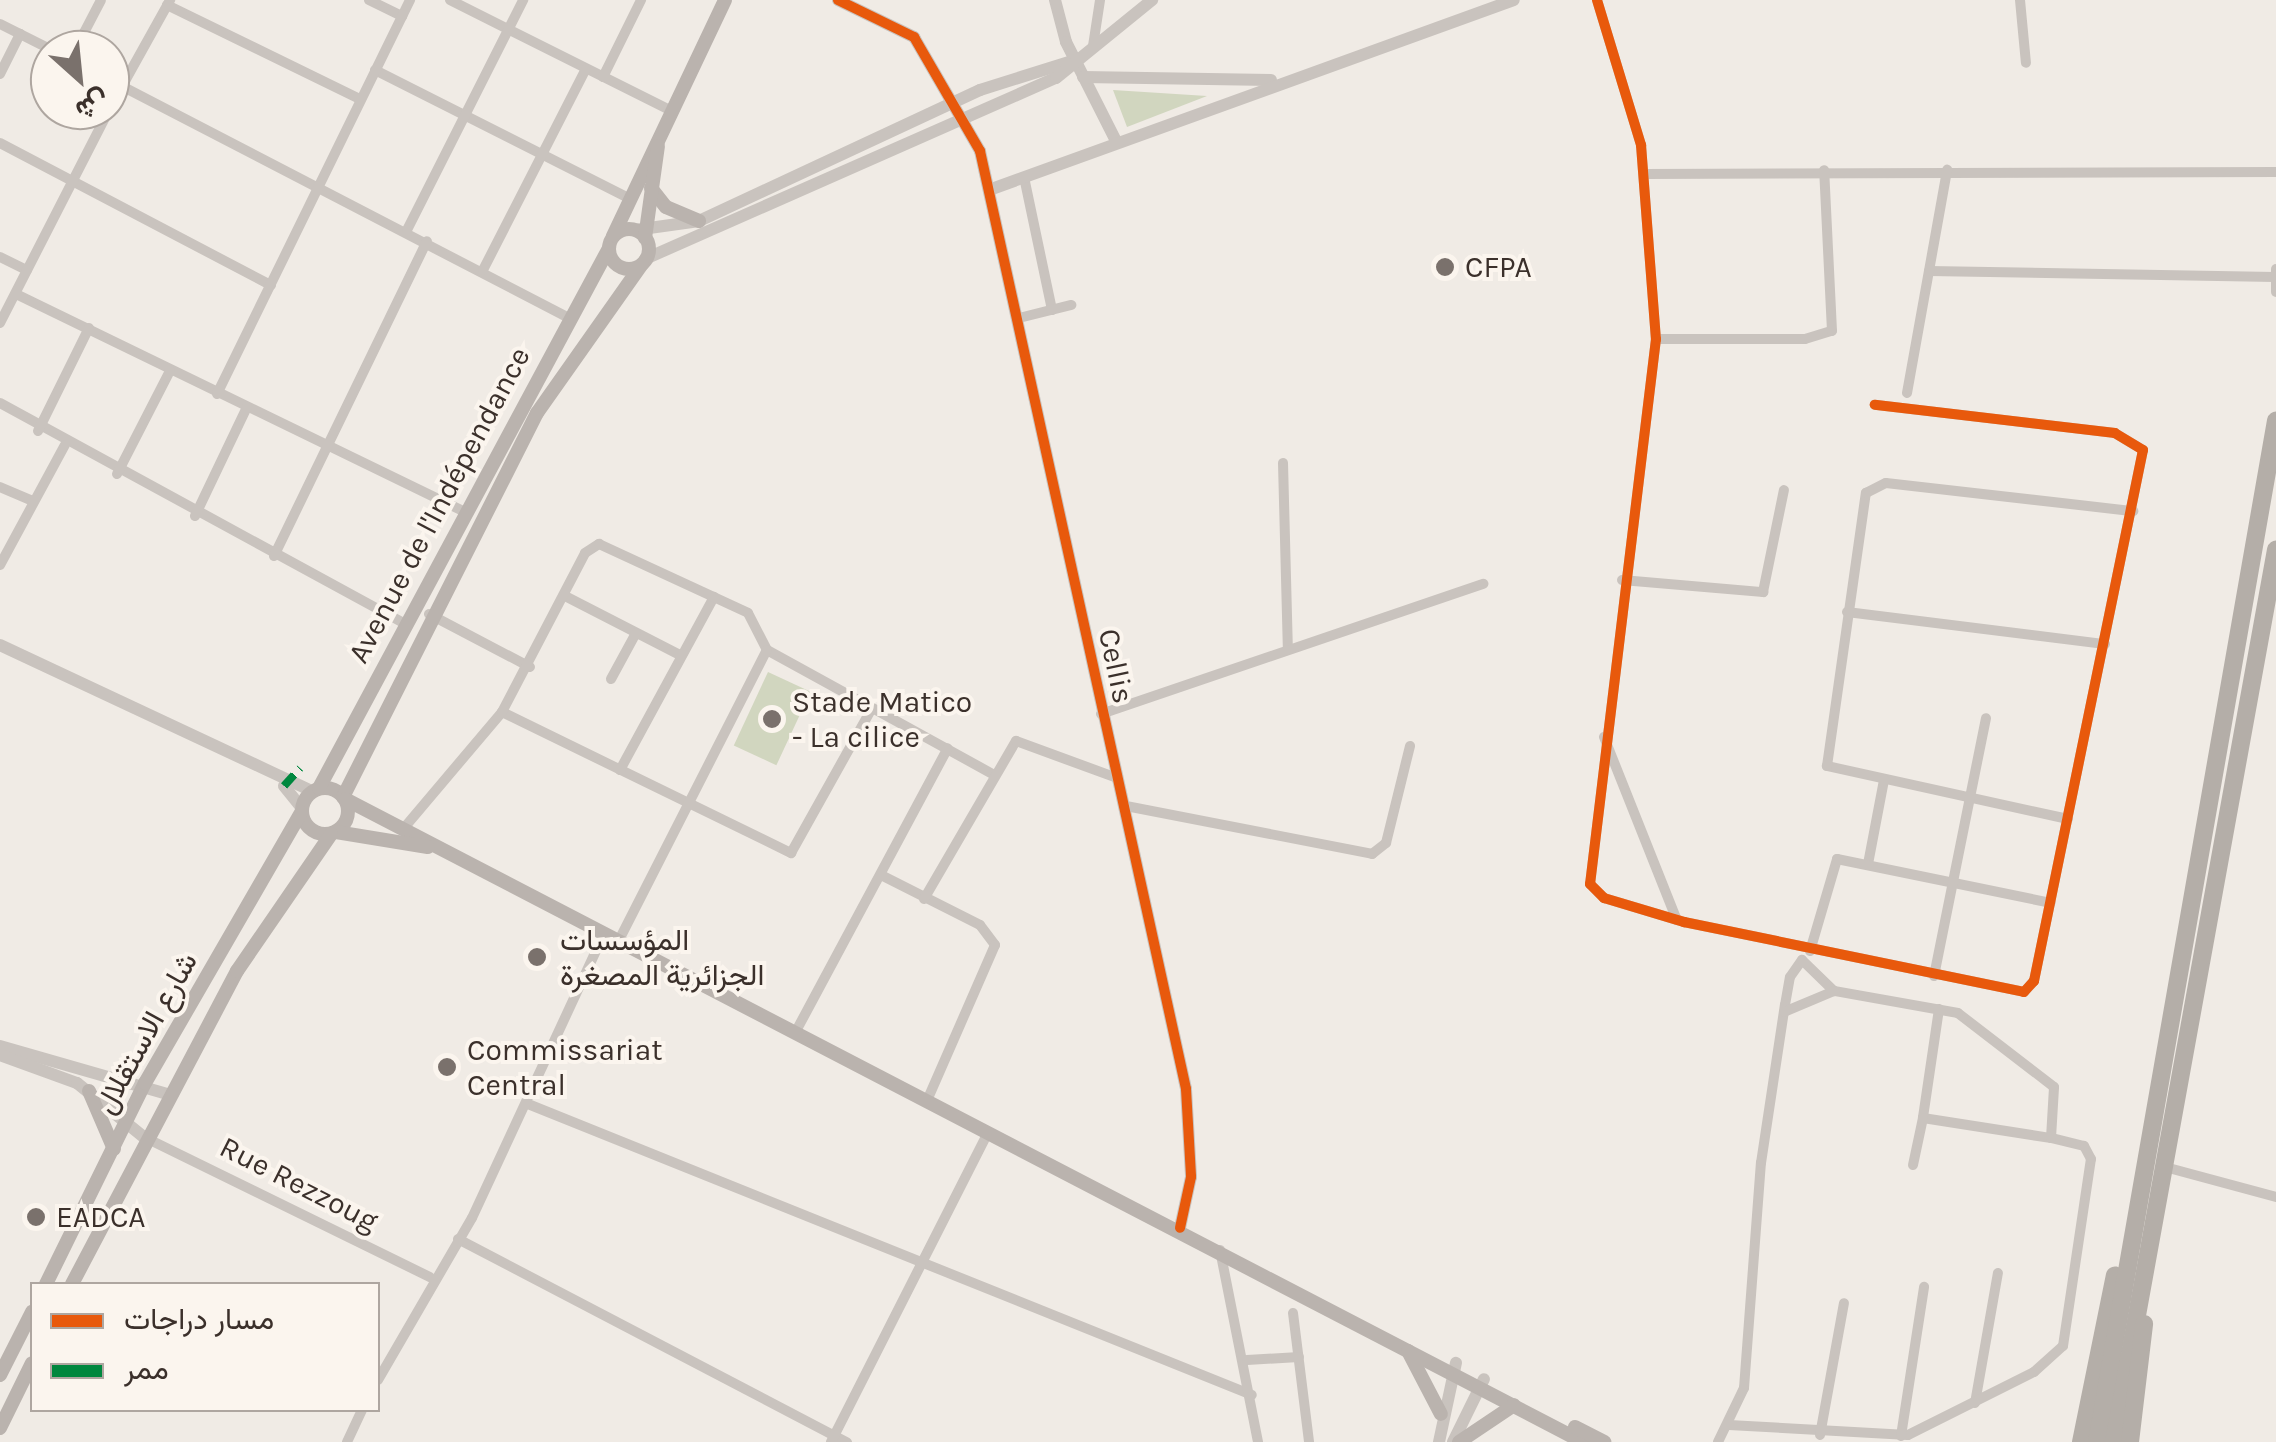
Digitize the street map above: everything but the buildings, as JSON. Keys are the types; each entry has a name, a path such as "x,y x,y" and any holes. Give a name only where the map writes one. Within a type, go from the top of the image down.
{"highway":[{"path":"2097,1442 2276,420"},
{"path":"2114,1442 2272,604 2276,550"},
{"path":"2081,1442 2105,1311 2131,1238"},
{"path":"2130,1442 2144,1276"}],"main road":[{"name":"Avenue de l'Indépendance","path":"301,810 468,513 611,242 628,198 725,0"},
{"name":"Avenue de l'Indépendance","path":"333,833 344,798 428,614 537,413 644,262 642,233 660,131"},
{"path":"651,188 666,207 699,220"},
{"path":"642,233 611,242 617,265 644,262"},
{"path":"315,790 344,798 404,828 602,938 1454,1367 1583,1442"},
{"path":"301,810 311,830 438,849"},
{"name":"شارع الاستقلال","path":"47,1282 145,1083 301,810"},
{"path":"73,1282 167,1094 333,833"},
{"path":"88,1091 114,1150"},
{"path":"76,1226 96,1236"},
{"path":"1293,1286 1405,1346 1454,1367"},
{"path":"0,1375 30,1316"},
{"path":"1405,1346 1441,1414"},
{"path":"0,1428 30,1367"},
{"path":"1483,1384 1604,1442"},
{"path":"1456,1442 1514,1405"}],"street":[{"path":"86,30 101,0"},
{"path":"369,0 402,16"},
{"path":"217,394 410,0"},
{"path":"450,0 672,111"},
{"path":"407,230 522,0"},
{"path":"603,77 641,0"},
{"name":"Cellis","path":"838,0 914,37 963,118 989,190 1186,1088 1191,1178 1180,1228"},
{"path":"1056,0 1075,60 1117,143"},
{"path":"1093,46 1100,0"},
{"path":"644,262 1056,78 1152,0"},
{"path":"989,190 1514,0"},
{"path":"1597,0 1645,174 1656,339 1622,580 1590,884 1604,898 1677,920 1934,976 2029,990 2144,458 2131,437 1875,405"},
{"path":"2020,0 2026,63"},
{"path":"130,72 169,3 360,98"},
{"path":"0,24 30,39"},
{"path":"0,74 20,34"},
{"path":"642,233 699,220 954,102 1075,60"},
{"path":"483,270 586,69"},
{"path":"375,70 628,198"},
{"path":"1083,77 1220,84 1308,73"},
{"path":"130,90 407,230 569,318"},
{"path":"0,322 98,130"},
{"path":"0,142 272,285"},
{"path":"1645,174 1824,170 2276,172"},
{"path":"1656,339 1805,339 1832,331 1824,170"},
{"path":"1907,393 1947,170"},
{"path":"1024,177 1052,310"},
{"path":"274,556 427,241"},
{"path":"0,256 27,270"},
{"path":"2276,269 2276,292"},
{"path":"1929,271 2275,277"},
{"path":"16,294 468,513"},
{"path":"1019,318 1071,305"},
{"path":"38,431 90,328"},
{"path":"116,474 170,371"},
{"path":"0,403 38,431 116,474 406,624"},
{"path":"195,516 246,407"},
{"path":"0,565 30,500 65,444"},
{"path":"1283,463 1288,649"},
{"path":"2068,819 1884,780 1826,763 1866,493 1876,484 2133,511"},
{"path":"0,487 30,500"},
{"path":"1622,580 1763,592 1784,490"},
{"path":"404,828 502,712 530,668 565,596 599,544 755,619 767,650 993,774"},
{"path":"1101,714 1482,584"},
{"path":"565,596 678,654"},
{"path":"620,770 678,654 714,598"},
{"path":"1847,612 2105,644"},
{"path":"428,614 530,668"},
{"path":"612,679 636,633"},
{"path":"0,645 284,786 315,790"},
{"path":"617,945 767,650"},
{"path":"502,712 796,852 872,708"},
{"path":"1934,976 1986,718"},
{"path":"1604,736 1677,920"},
{"path":"924,899 993,774 1020,739 1117,778"},
{"path":"1126,806 1372,854 1386,843 1410,746"},
{"path":"795,1034 948,748"},
{"path":"1868,864 1884,780"},
{"path":"284,786 301,810"},
{"path":"1810,950 1829,864 1868,864 2050,902"},
{"path":"881,875 980,925 995,945 927,1101"},
{"path":"380,1376 430,1277 458,1239 528,1104 602,938"},
{"path":"1718,1442 1744,1388 1746,1285 1784,1012 1798,960 1834,991 1939,1009 1990,1032 2054,1087 2051,1138"},
{"path":"1784,1012 1834,991"},
{"path":"1912,1166 1939,1009"},
{"path":"0,1046 145,1083 167,1094"},
{"path":"0,1056 88,1091 146,1138"},
{"path":"528,1104 1252,1394"},
{"path":"1729,1425 1820,1435 1900,1436 1975,1403 2063,1346 2091,1159 2084,1146 1923,1118"},
{"path":"833,1439 988,1132"},
{"name":"Rue Rezzoug","path":"146,1138 430,1277"},
{"path":"2165,1167 2276,1198"},
{"path":"458,1239 833,1439 847,1442"},
{"path":"1220,1250 1247,1360 1258,1442"},
{"path":"1975,1403 1998,1273"},
{"path":"1900,1436 1924,1287"},
{"path":"1820,1435 1844,1303"},
{"path":"1293,1313 1309,1442"},
{"path":"1247,1360 1299,1357"},
{"path":"1439,1442 1441,1414 1454,1367"},
{"path":"1456,1442 1483,1384"},
{"path":"347,1442 361,1412"}],"green space":[{"path":"1113,90 1207,96 1127,127"},
{"name":"Stade Matico - La cilice","path":"768,672 811,692 776,765 734,745"}],"marked path":[{"path":"284,786 300,768"}],"cycle path":[{"path":"838,0 914,37 980,151 1186,1089 1191,1177 1180,1228"},
{"path":"1597,0 1641,145 1656,339 1590,884 1604,898 1684,922 2024,992 2034,981 2143,450 2115,433 1875,405"}],"place":[{"name":"CFPA","path":"1445,267"},
{"name":"Stade Matico - La cilice","path":"772,719"},
{"name":"المؤسسات الجزائرية المصغرة","path":"537,957"},
{"name":"Commissariat Central","path":"447,1067"},
{"name":"EADCA","path":"36,1217"}]}
